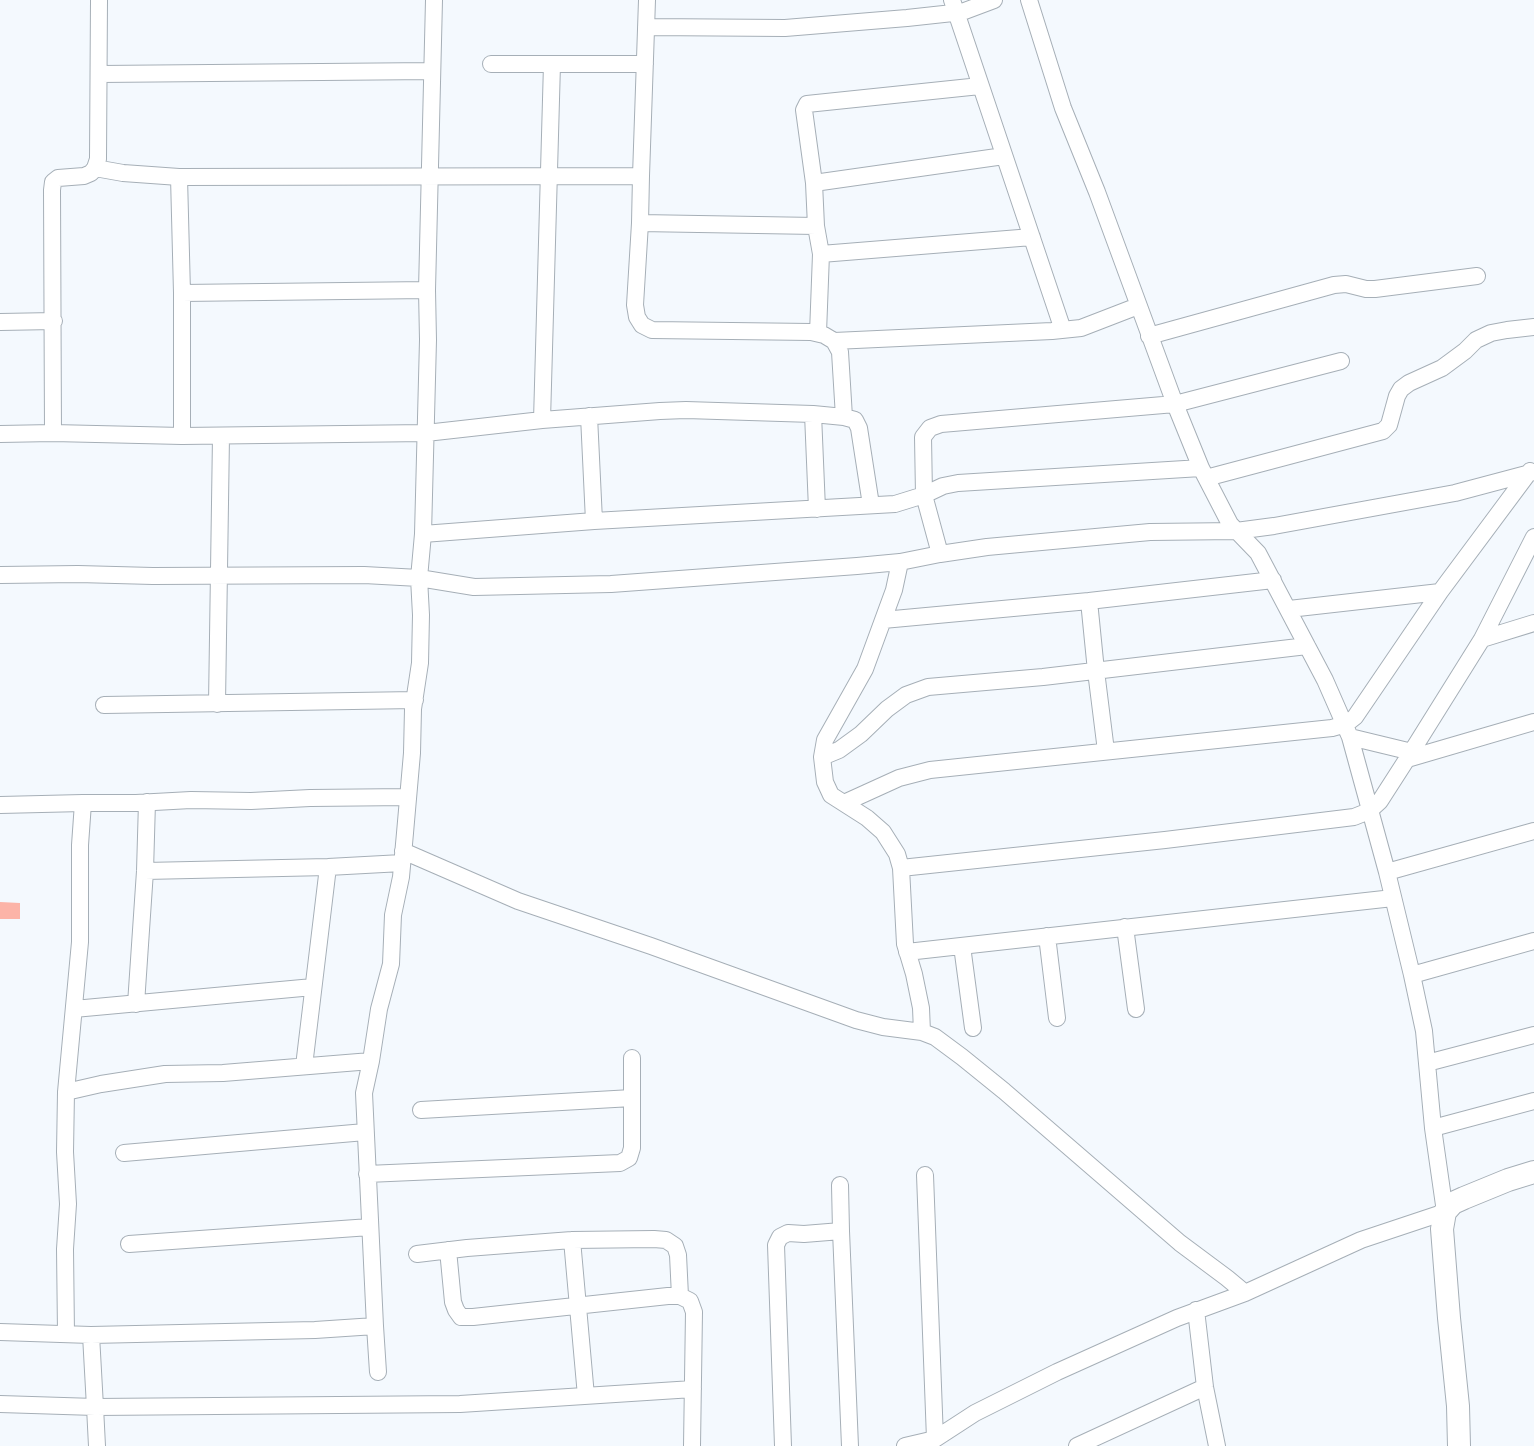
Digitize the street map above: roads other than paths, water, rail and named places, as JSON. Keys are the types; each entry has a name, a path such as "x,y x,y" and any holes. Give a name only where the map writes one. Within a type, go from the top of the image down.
{"street":[{"path":"53,433 54,321 52,190 53,182 58,178 84,176 91,173 95,168 98,159 100,74 99,0"},
{"path":"378,1372 364,1093 380,1009 391,964 393,915 403,857 415,700 420,663 421,615 418,578 423,534 426,433 428,340 427,290 434,0"},
{"path":"647,0 640,223 635,305 637,317 642,325 652,330 811,332 824,335 834,341 840,352 844,417"},
{"path":"646,27 785,28 953,6 962,12 994,0"},
{"path":"1030,0 1063,108 1097,192 1175,404 1204,473 1230,524 1258,553 1289,609 1348,731 1387,872 1424,1031 1433,1128 1445,1212 1442,1229 1458,1406 1459,1446"},
{"path":"953,6 1063,330"},
{"path":"491,64 645,64"},
{"path":"542,420 552,64"},
{"path":"100,74 432,71"},
{"path":"818,333 821,254 816,226 814,182 804,110 807,104 980,86"},
{"path":"814,182 1004,156"},
{"path":"95,168 130,174 179,177 641,176"},
{"path":"179,177 182,293 182,436"},
{"path":"640,223 816,226"},
{"path":"821,254 1032,237"},
{"path":"1149,336 1334,284 1346,284 1366,289 1375,289 1478,276"},
{"path":"182,293 427,290"},
{"path":"834,341 1081,328 1138,306"},
{"path":"0,322 54,321"},
{"path":"423,534 594,521 895,504 924,495 943,486 958,483 1204,473 1383,431 1389,425 1397,396 1401,389 1409,383 1442,368 1465,351 1476,340 1491,333 1534,327"},
{"path":"940,554 924,495 922,437 930,428 941,424 1175,404 1341,361"},
{"path":"0,434 53,433 221,436 426,433 542,420 686,410 813,414 844,417 854,420 859,428 871,505"},
{"path":"813,414 817,509"},
{"path":"589,416 594,521"},
{"path":"217,704 221,436"},
{"path":"0,574 218,576 364,575 418,578 474,587 611,584 900,562 987,547 1150,532 1236,530 1274,526 1455,493 1532,470"},
{"path":"1348,731 1355,717 1440,592 1532,470"},
{"path":"901,868 1165,840 1354,817 1370,812 1380,801 1410,756 1482,639 1534,537"},
{"path":"900,562 894,590 865,669 825,740 822,757 825,782 831,795 867,818 883,832 897,854 901,868 905,944 914,974 921,1008 922,1032"},
{"path":"883,620 1090,601 1273,580"},
{"path":"1289,609 1440,592"},
{"path":"1090,601 1096,671 1106,751"},
{"path":"1482,639 1534,623"},
{"path":"822,757 839,750 861,734 887,709 906,695 928,686 1043,677 1307,646"},
{"path":"104,705 415,700"},
{"path":"844,803 899,778 930,770 1332,728 1348,731 1410,756 1534,722"},
{"path":"0,805 191,800 251,801 310,798 408,797"},
{"path":"136,1004 145,871 147,802"},
{"path":"66,1334 65,1249 68,1204 65,1152 66,1092 80,942 80,844 83,803"},
{"path":"1387,872 1534,831"},
{"path":"145,871 328,867 403,857 518,901 651,946 856,1020 882,1027 922,1032 935,1037 962,1056 1113,1183 1180,1243 1245,1293"},
{"path":"304,1066 328,867"},
{"path":"907,952 1393,898"},
{"path":"1125,927 1136,1009"},
{"path":"1047,936 1057,1018"},
{"path":"1412,976 1534,941"},
{"path":"962,946 973,1028"},
{"path":"74,1009 313,987"},
{"path":"1426,1064 1534,1035"},
{"path":"367,1174 620,1163 629,1158 632,1148 632,1058"},
{"path":"66,1092 102,1084 165,1074 224,1073 371,1061"},
{"path":"421,1110 632,1098"},
{"path":"1433,1128 1534,1101"},
{"path":"124,1153 365,1132"},
{"path":"905,1446 935,1439 975,1413 1057,1372 1196,1310 1245,1293 1361,1240 1445,1212 1453,1203 1464,1198 1508,1180 1534,1172"},
{"path":"925,1175 935,1439"},
{"path":"840,1185 840,1231 850,1446"},
{"path":"129,1244 370,1227"},
{"path":"783,1446 776,1245 780,1237 788,1233 804,1234 840,1231"},
{"path":"572,1240 586,1396"},
{"path":"417,1254 572,1240 666,1240 675,1246 678,1255 680,1296"},
{"path":"448,1250 453,1302 461,1317 680,1296 690,1302 694,1312 692,1446"},
{"path":"1196,1310 1205,1387 1217,1446"},
{"path":"0,1332 91,1335 315,1330 375,1326"},
{"path":"91,1335 97,1446"},
{"path":"1077,1446 1205,1387"},
{"path":"0,1404 40,1404 95,1407 452,1404 693,1389"}]}
